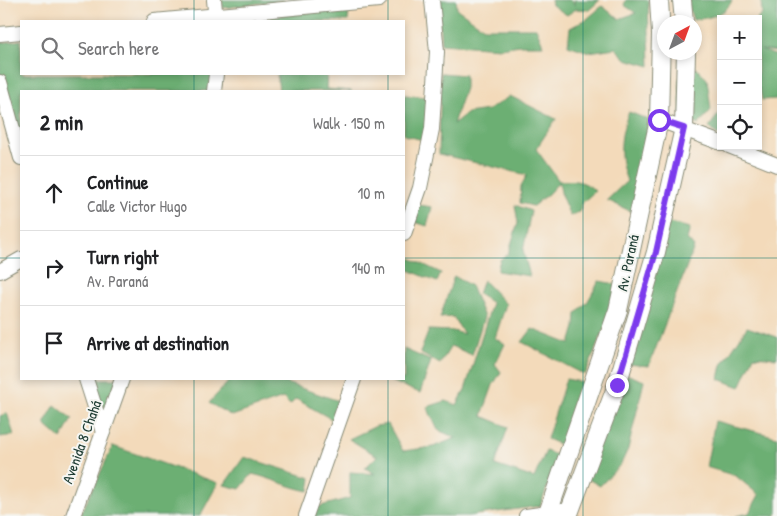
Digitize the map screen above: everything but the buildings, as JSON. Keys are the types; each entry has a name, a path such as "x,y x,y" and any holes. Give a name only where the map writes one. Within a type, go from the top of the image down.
{"street":[{"path":"214,0 216,19"},
{"path":"185,20 216,19 378,0"},
{"path":"405,231 420,188 432,129 437,52 432,0"},
{"name":"Av. Paraná","path":"548,514 618,310 659,120 661,34 659,0"},
{"path":"682,0 683,15"},
{"path":"0,34 20,32"},
{"name":"Av. Paraná","path":"569,513 617,385 656,252 684,128 686,60"},
{"path":"214,90 216,75"},
{"path":"0,82 20,154"},
{"path":"659,120 717,141"},
{"path":"739,150 777,165"},
{"path":"0,271 20,260"},
{"path":"86,380 103,432"},
{"name":"Avenida 8 Chahá","path":"74,516 122,380"},
{"path":"306,516 354,380"},
{"path":"526,516 569,513"}],"green space":[{"path":"222,0 284,0 223,8"},
{"path":"438,0 456,0 457,9 484,28 536,28 543,45 520,45 500,48 441,44"},
{"path":"551,0 572,0 575,6 574,0 600,0 589,10 576,9 567,15 552,5"},
{"path":"626,0 648,0 650,66 626,59 615,48 589,52 568,45 570,28 587,19 602,6 619,19 636,13 624,5"},
{"path":"689,0 732,0 721,13 702,18 702,15 691,15 688,4"},
{"path":"761,0 777,0 777,52 762,50"},
{"path":"349,9 348,20 272,20 271,16"},
{"path":"20,40 20,75 213,75 210,90 20,90 20,139 0,72 0,43"},
{"path":"762,50 777,56 777,99 762,100"},
{"path":"697,68 707,79 711,110 698,125 681,113 679,79"},
{"path":"441,73 465,75 465,88 453,124 467,113 488,110 510,96 556,119 536,149 559,181 578,182 591,187 595,191 583,202 579,212 570,216 562,197 559,182 533,206 520,203 521,186 527,175 439,154"},
{"path":"277,75 327,75 326,89 339,90 279,90"},
{"path":"405,95 428,97 430,142 405,135"},
{"path":"629,112 649,120 645,151 632,212 607,200 627,181 622,164 621,146 623,129"},
{"path":"717,116 717,134 709,127"},
{"path":"419,205 432,207 427,226 415,222"},
{"path":"515,205 531,211 523,251 530,276 497,271 500,260 508,254 518,223"},
{"path":"666,222 690,228 687,239 694,247 649,366 627,364"},
{"path":"408,257 441,273 437,282 405,268"},
{"path":"454,276 471,286 484,317 472,355 451,346 440,364 420,353 429,330 453,331 464,334 453,317 440,318"},
{"path":"483,280 506,304 495,338 505,344 495,364 501,372 493,385 482,416 508,427 495,465 534,478 546,451 559,456 540,506 468,516 314,516 314,508 350,498 350,472 375,474 365,468 377,456 349,439 376,426 388,424 403,451 433,447 456,438 438,430 427,407 446,401 457,405 465,390 492,303 478,294"},
{"path":"599,281 615,284 617,297 585,375 522,342 532,329 570,344 575,327 576,314 588,301"},
{"path":"747,327 777,337 777,358 754,356 740,387 719,379 722,365"},
{"path":"405,349 431,361 420,393 388,380 405,380"},
{"path":"621,372 644,381 628,449 621,464 600,486 583,476"},
{"path":"566,379 587,383 561,445 547,439"},
{"path":"93,380 119,380 105,417"},
{"path":"230,380 277,380 345,403 333,420 296,399 290,405 283,398 232,416 209,403"},
{"path":"55,405 72,419 61,439 44,424"},
{"path":"7,413 14,435 0,437 0,416"},
{"path":"715,421 777,437 777,513 775,516 736,516 749,513 759,495 736,476 706,467"},
{"path":"113,446 218,483 200,516 80,516"},
{"path":"244,457 311,478 309,491 252,474 240,489 224,485"}],"route":[{"path":"617,385 656,252 684,128 659,120"}]}
